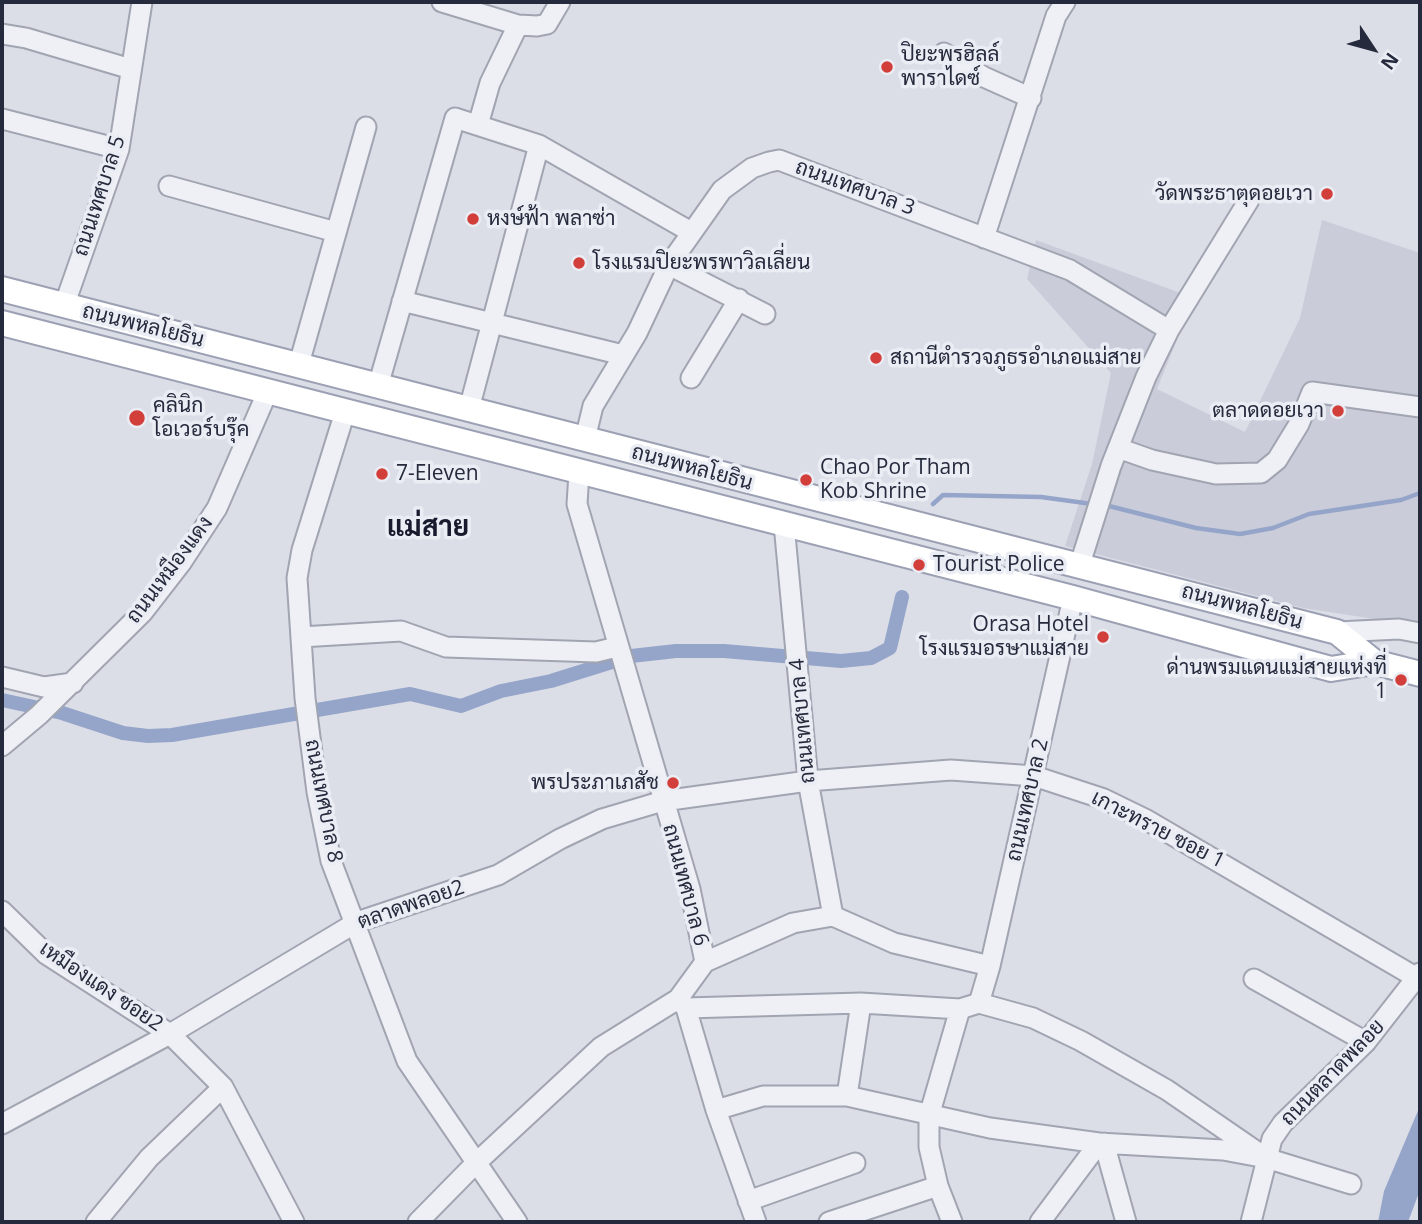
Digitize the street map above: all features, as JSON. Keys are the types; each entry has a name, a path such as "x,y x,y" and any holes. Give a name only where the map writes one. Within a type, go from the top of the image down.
{"main road":[{"name":"ถนนพหลโยธิน","path":"2,289 1337,632 1374,662"},
{"name":"ถนนพหลโยธิน","path":"2,323 579,473 1073,597 1331,668 1374,662 1420,674"},
{"path":"752,516 762,486"}],"street":[{"name":"ถนนเทศบาล 5","path":"64,306 119,149 142,2"},
{"path":"442,2 518,25 547,24 560,2"},
{"path":"984,238 1056,16 1065,2"},
{"path":"478,125 491,83 518,25"},
{"path":"2,34 26,38 131,69"},
{"path":"944,53 984,77 1031,98"},
{"path":"377,386 455,118 539,145 691,232"},
{"path":"2,119 119,149"},
{"path":"299,364 366,127"},
{"path":"469,409 539,145"},
{"name":"ถนนเทศบาล 3","path":"584,439 593,406 623,355 668,265 691,232 714,200 734,179 752,168 779,160 924,212 1070,270 1169,330"},
{"path":"169,186 336,232"},
{"path":"1080,564 1118,448 1169,330 1249,200"},
{"path":"668,265 765,314"},
{"path":"691,379 739,299"},
{"path":"402,301 623,355"},
{"path":"1118,448 1152,460 1216,474 1261,473 1277,460 1299,424 1312,392 1420,407"},
{"name":"ถนนเหมืองแดง","path":"2,746 40,715 143,612 181,563 217,508 267,393"},
{"name":"ถนนเทศบาล 8","path":"345,412 302,550 297,578 306,708 317,792 331,861 357,922 407,1061 517,1222"},
{"name":"ถนนเทศบาล 6","path":"431,1218 476,1163 601,1047 682,1003 705,962 690,889 577,504 579,473"},
{"name":"ถนนเทศบาล 4","path":"784,524 808,781 833,916"},
{"name":"ถนนเทศบาล 2","path":"979,1003 1034,776 1073,597"},
{"path":"1337,632 1399,629 1420,633"},
{"path":"301,637 401,631 446,647 596,652 617,647"},
{"path":"2,677 44,687 69,687"},
{"name":"เกาะทราย ซอย 1","path":"663,801 808,781 951,770 1034,776 1104,799 1145,819 1419,975"},
{"name":"ตลาดพลอย2","path":"2,1124 170,1034 357,922 498,875 602,819 663,801"},
{"name":"เหมืองแดง ซอย2","path":"2,912 46,954 170,1034 223,1087 293,1222"},
{"path":"705,962 793,923 833,916 894,943 990,966"},
{"name":"ถนนตลาดพลอย","path":"1251,1222 1272,1139 1283,1123 1366,1042 1419,975"},
{"path":"1254,979 1366,1042"},
{"path":"756,1222 682,1003 861,1003 960,1009 979,1003 1033,1018 1081,1041 1167,1090 1229,1142 1266,1158 1351,1184"},
{"path":"847,1096 861,1003"},
{"path":"953,1222 938,1185 929,1147 929,1116 960,1009"},
{"path":"96,1222 149,1158 223,1087"},
{"path":"716,1110 763,1096 847,1096 929,1116 1045,1137 1101,1143 1229,1142"},
{"path":"1040,1222 1101,1143"},
{"path":"1101,1143 1126,1222"},
{"path":"748,1201 855,1163"},
{"path":"829,1222 938,1185"}],"shaded area":[{"name":"ตลาดดอยเวา","path":"1322,220 1420,253 1420,626 1303,608 1065,546 1092,464 1111,373 1027,279 1036,240 1194,298 1157,389 1245,432 1300,318"}],"water":[{"path":"1420,1106 1420,1190 1408,1222 1378,1222 1384,1191"}],"waterway":[{"path":"1105,505 1196,528 1240,534 1273,528 1309,514 1401,500 1420,493"},
{"path":"933,504 943,495 1041,497 1092,504"},
{"path":"2,700 62,713 123,733 148,736 172,735 410,694 461,706 501,691 551,681 631,656 676,651 724,651 841,661 871,658 890,648 902,597"}],"place":[{"name":"ปิยะพรฮิลล์ พาราไดซ์","path":"887,67"},
{"name":"วัดพระธาตุดอยเวา","path":"1327,194"},
{"name":"หงษ์ฟ้า พลาซ่า","path":"473,219"},
{"name":"โรงแรมปิยะพรพาวิลเลี่ยน","path":"579,263"},
{"name":"สถานีตำรวจภูธรอำเภอแม่สาย","path":"876,358"},
{"name":"ตลาดดอยเวา","path":"1338,411"},
{"name":"คลินิก โอเวอร์บรุ๊ค","path":"137,418"},
{"name":"7-Eleven","path":"382,474"},
{"name":"Chao Por Tham Kob Shrine","path":"806,480"},
{"name":"Tourist Police","path":"919,565"},
{"name":"Orasa Hotel โรงแรมอรษาแม่สาย","path":"1103,637"},
{"name":"ด่านพรมแดนแม่สายแห่งที่ 1","path":"1401,680"},
{"name":"พรประภาเภสัช","path":"673,783"}],"district":[{"name":"แม่สาย","path":"428,528"}]}
